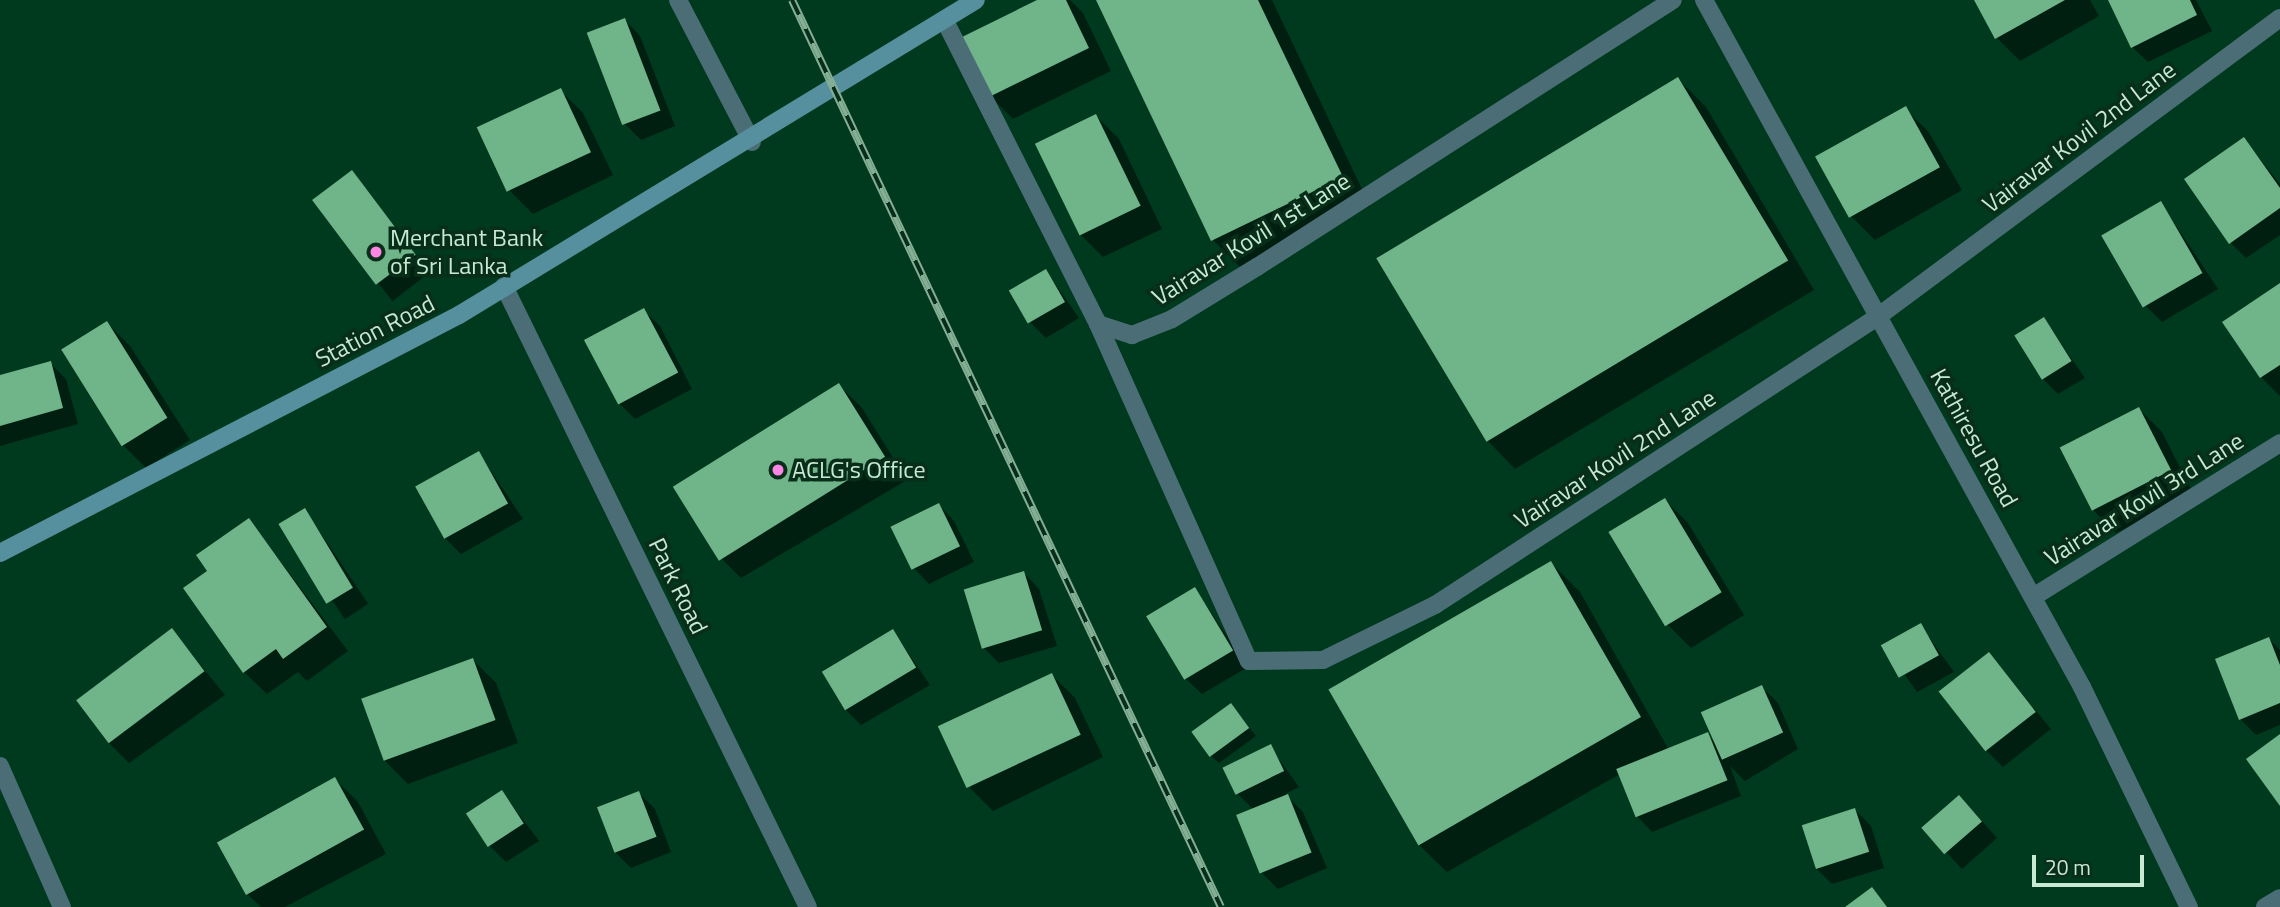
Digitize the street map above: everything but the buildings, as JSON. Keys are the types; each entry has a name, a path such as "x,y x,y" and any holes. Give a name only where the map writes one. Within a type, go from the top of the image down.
{"main road":[{"name":"Station Road","path":"0,553 504,286 752,142 976,0"}],"street":[{"path":"678,0 752,142"},
{"name":"Vairavar Kovil 1st Lane","path":"1098,324 1132,335 1172,319 1673,0"},
{"name":"Kathiresu Road","path":"1704,0 1876,318 2033,597 2189,907"},
{"name":"Vairavar Kovil 2nd Lane","path":"1098,324 1249,661 1279,665 1322,660 1435,605 1876,318 2280,18"},
{"path":"945,21 1098,324"},
{"name":"Park Road","path":"504,286 808,907"},
{"name":"Vairavar Kovil 3rd Lane","path":"2033,597 2280,443"},
{"path":"0,766 62,907"},
{"path":"2265,907 2280,898"}],"railway":[{"path":"792,0 1221,907"}],"place":[{"name":"Merchant Bank of Sri Lanka","path":"376,252"},
{"name":"ACLG's Office","path":"778,470"}]}
